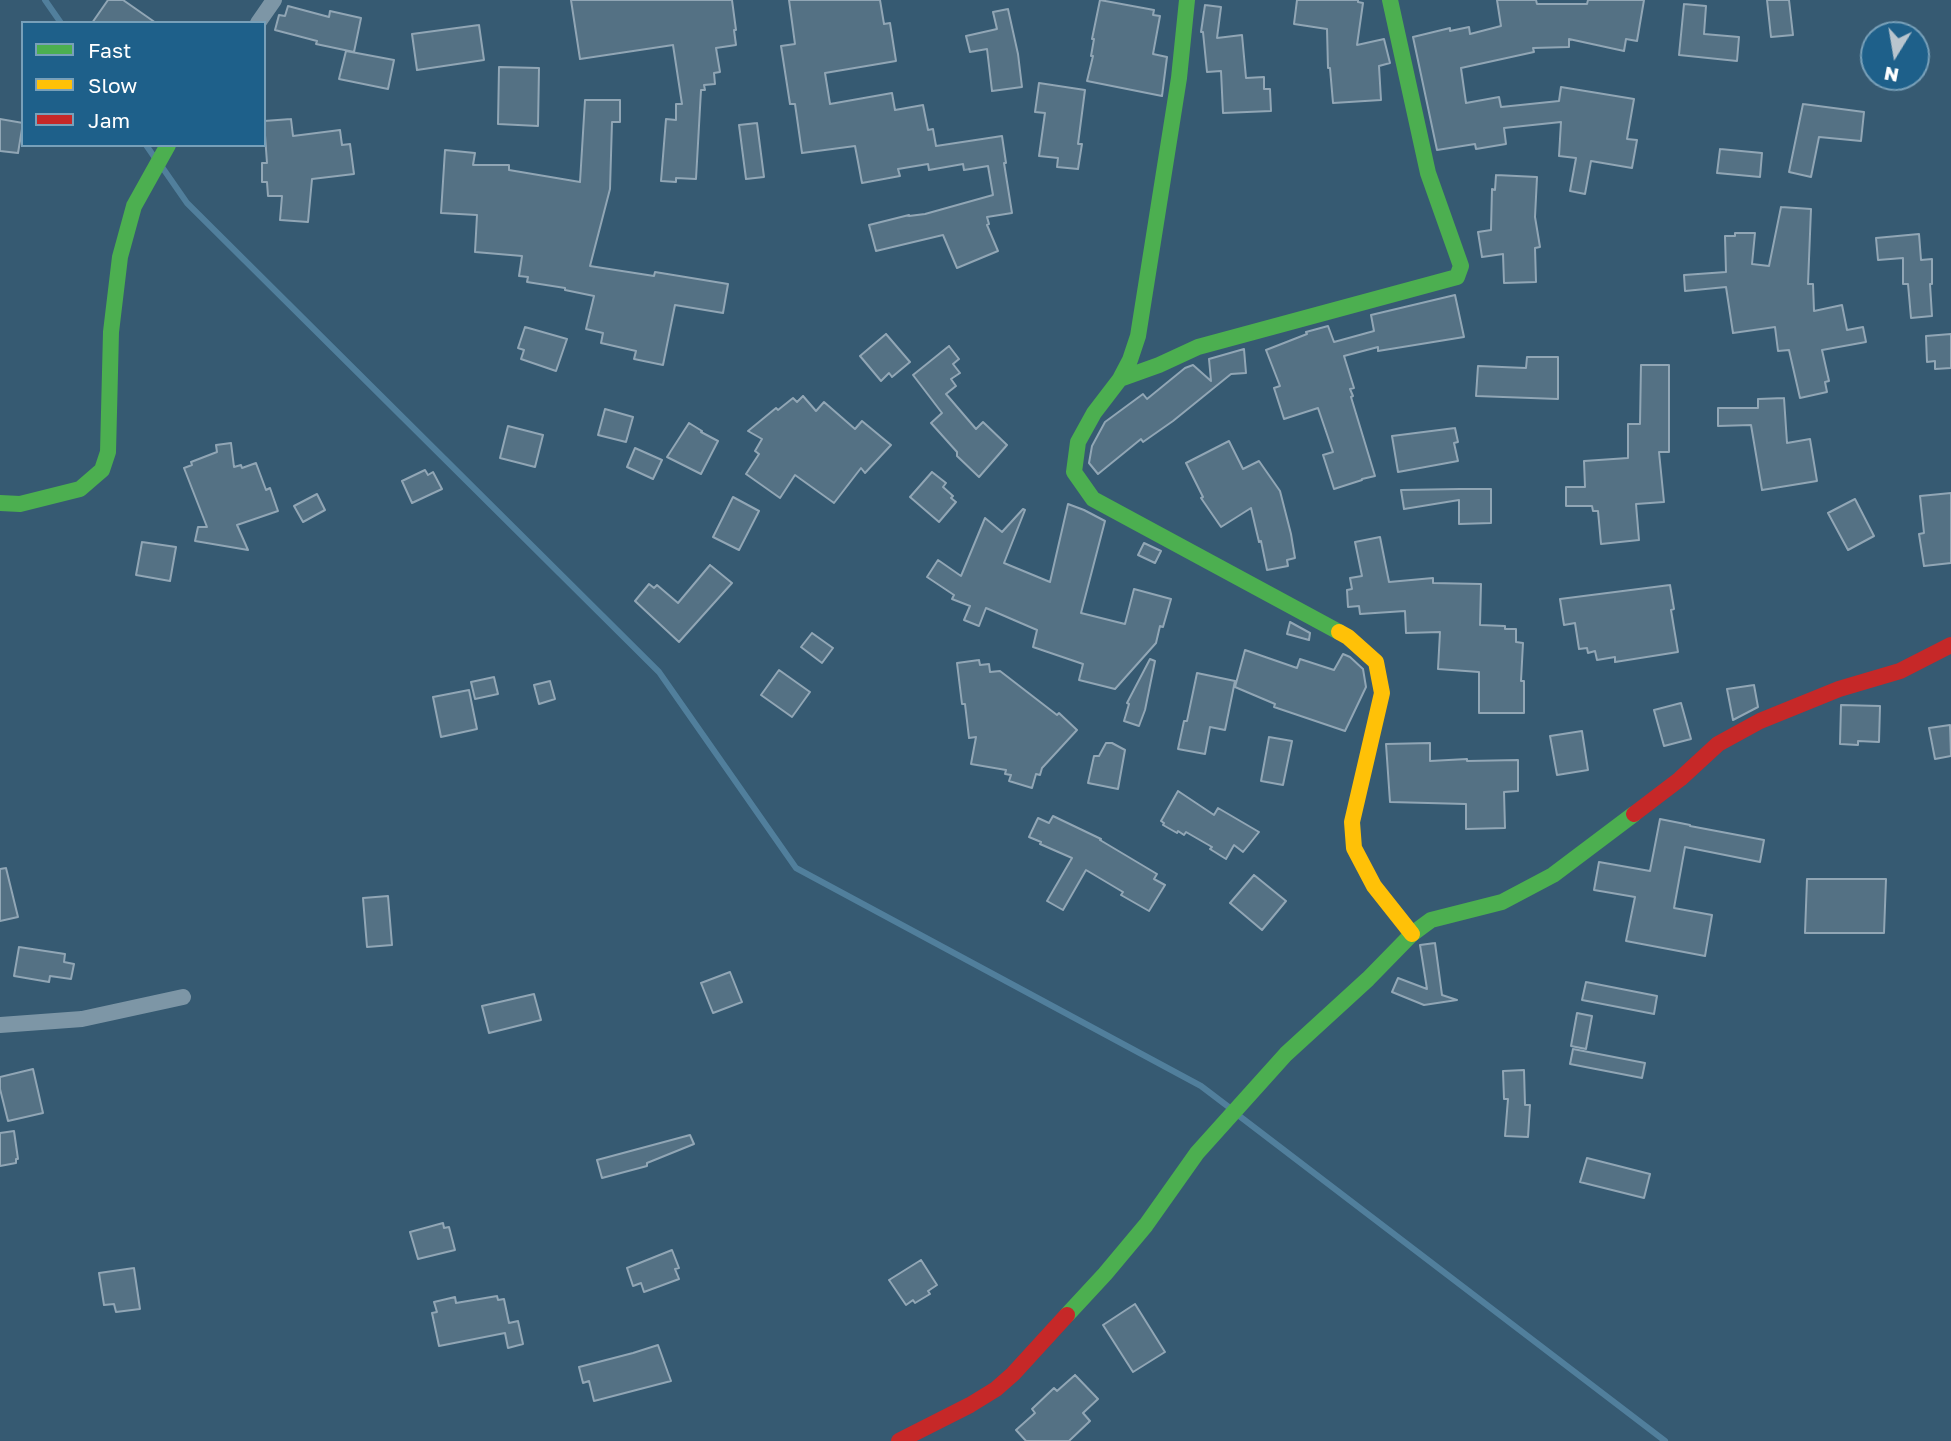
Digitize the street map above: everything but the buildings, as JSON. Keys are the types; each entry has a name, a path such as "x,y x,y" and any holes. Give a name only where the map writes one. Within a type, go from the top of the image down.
{"street":[{"path":"259,21 274,0"},
{"path":"1187,0 1179,78 1138,336 1120,379 1094,413 1078,442 1074,472 1093,499 1348,637 1376,662 1382,693 1352,822 1354,848 1374,886 1412,934"},
{"path":"1120,379 1159,365 1198,346 1457,277 1461,266 1428,173 1390,0"},
{"path":"0,503 20,504 80,489 102,470 108,452 111,332 120,257 134,206 167,147"},
{"path":"899,1441 970,1405 996,1389 1013,1374 1105,1274 1146,1225 1197,1153 1286,1054 1368,979 1412,934 1431,920 1502,902 1553,876 1680,779 1718,744 1760,721 1839,689 1900,671 1951,645"},
{"path":"0,1025 82,1019 183,997"}],"waterway":[{"path":"45,0 60,21"},
{"path":"147,147 155,158"},
{"path":"162,167 187,203 659,672 796,868 1201,1086 1230,1108"},
{"path":"1238,1115 1665,1441"}],"traffic: fast":[{"path":"1187,0 1179,78 1138,336 1120,379 1094,413 1078,442 1074,472 1093,499 1339,632"},
{"path":"1120,379 1198,347 1457,277 1461,266 1428,173 1390,0"},
{"path":"0,503 20,504 80,489 102,470 108,452 111,332 120,257 134,206 167,147"},
{"path":"1067,1315 1146,1225 1197,1153 1286,1054 1368,979 1412,934 1431,920 1502,902 1553,875 1634,814"}],"traffic: slow":[{"path":"1339,632 1376,662 1382,693 1352,822 1354,848 1374,886 1412,934"}],"traffic: jam":[{"path":"1634,814 1680,779 1718,744 1760,721 1839,689 1900,671 1951,645"},
{"path":"899,1441 996,1389 1067,1315"}]}
